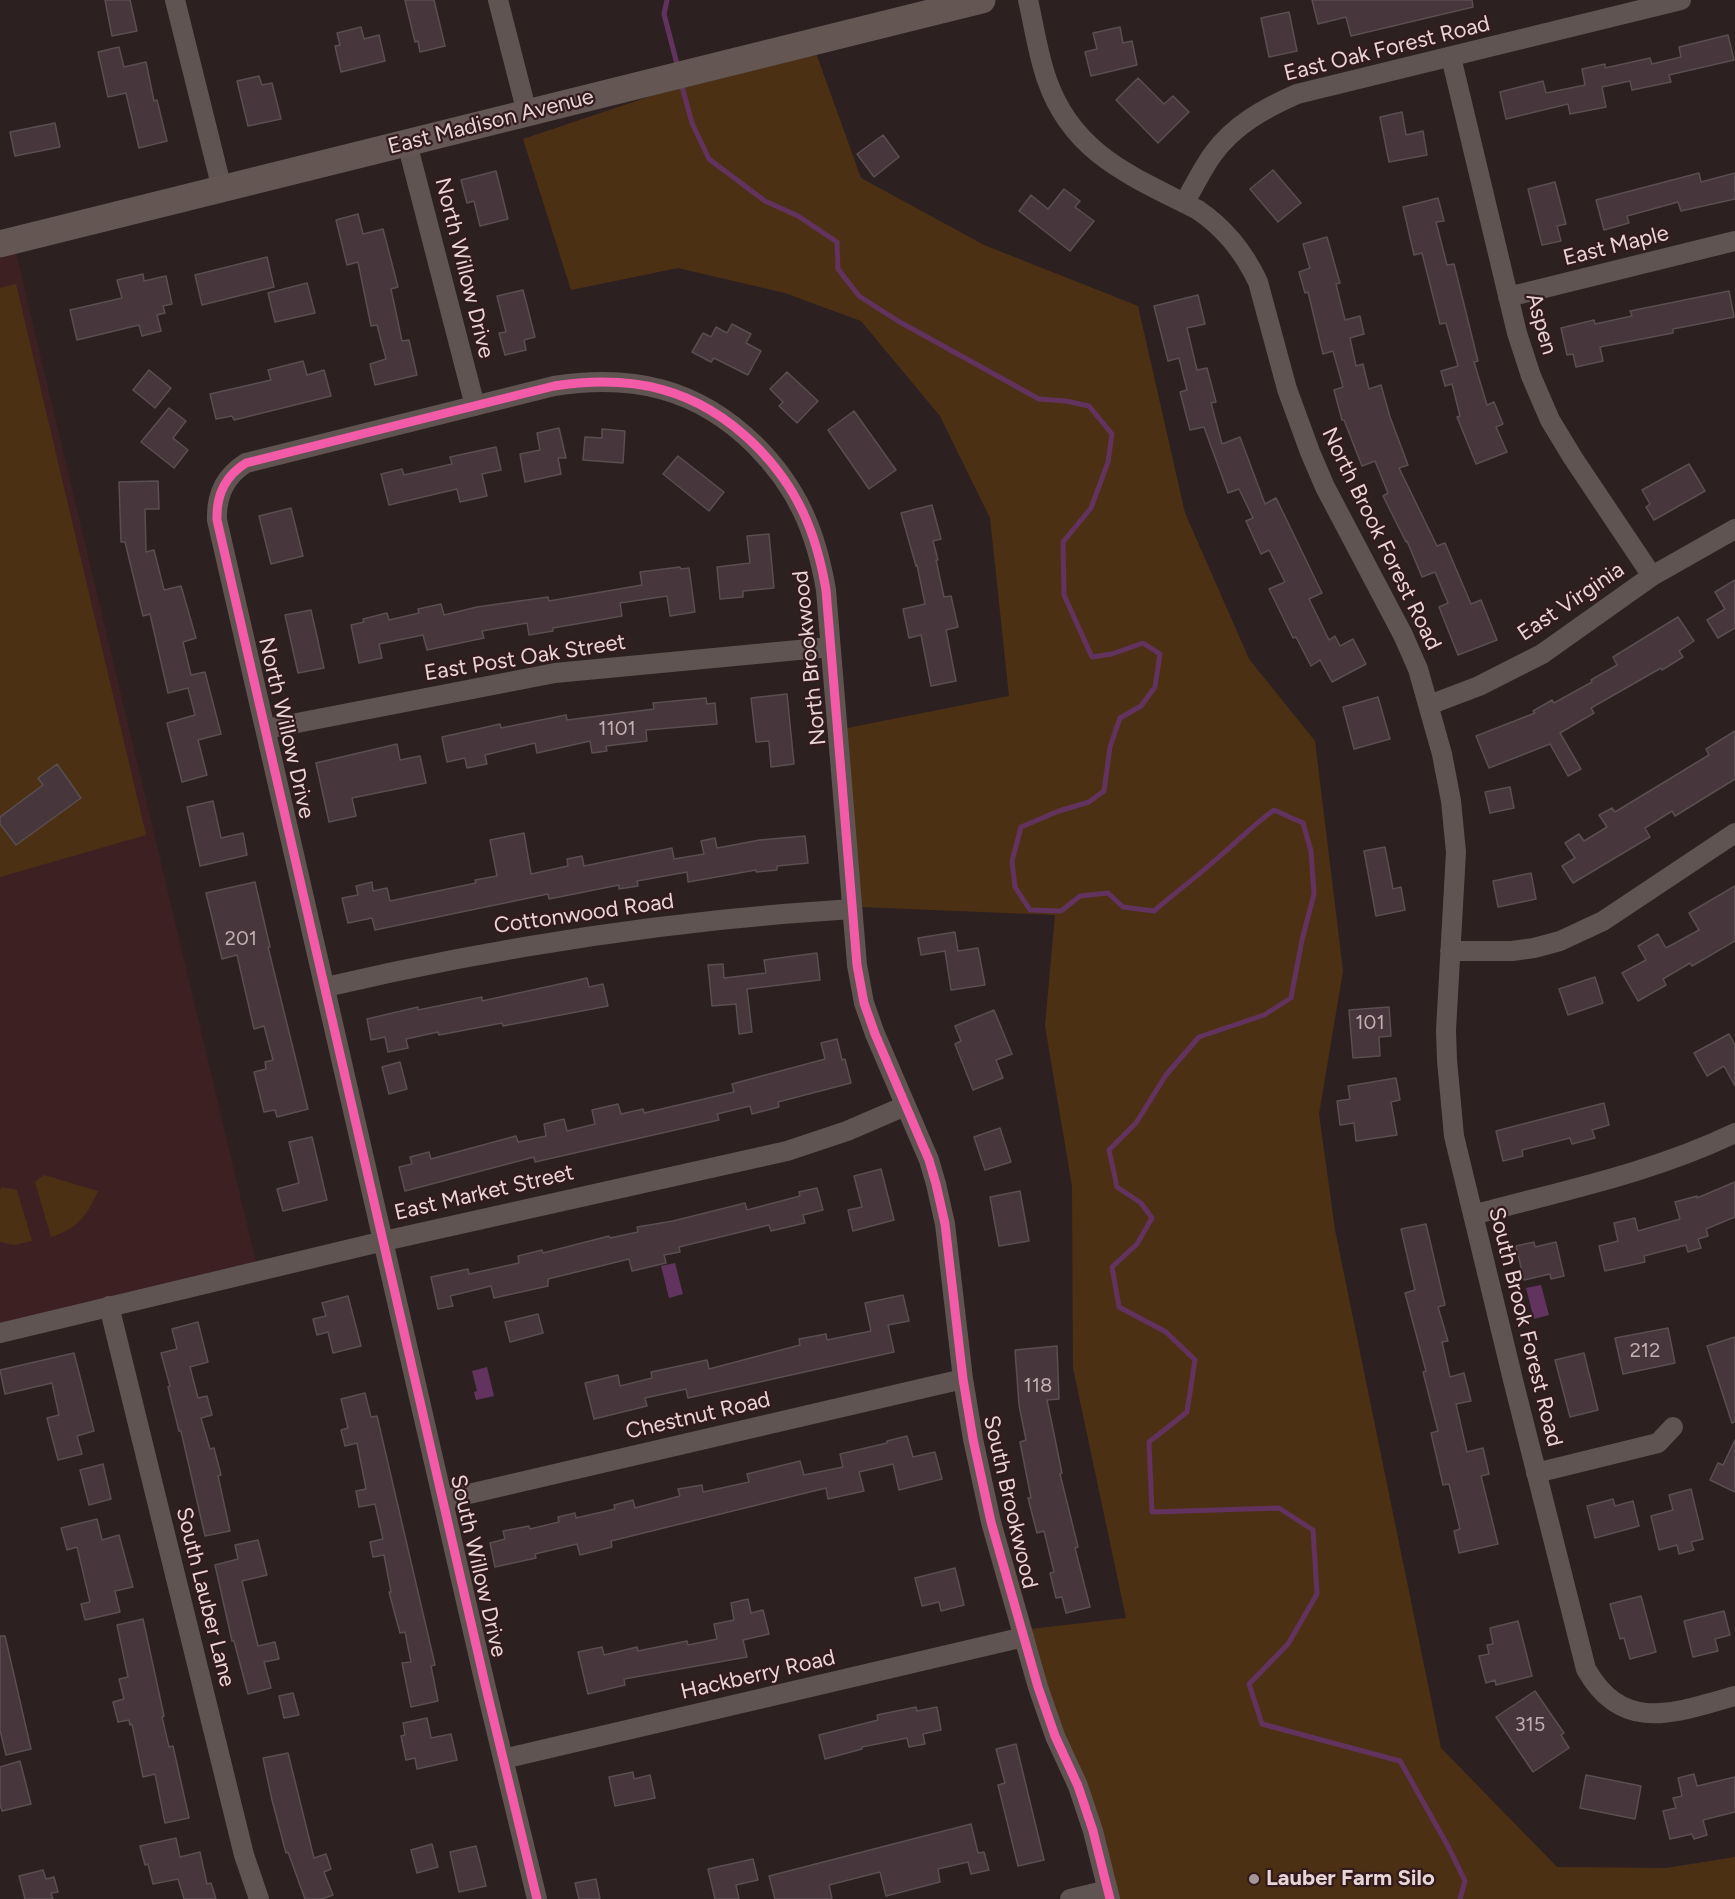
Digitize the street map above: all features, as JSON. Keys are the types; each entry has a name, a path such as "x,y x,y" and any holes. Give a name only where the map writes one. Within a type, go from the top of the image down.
{"main road":[{"name":"East Madison Avenue","path":"0,244 982,0"}],"street":[{"path":"175,0 222,189"},
{"path":"498,0 527,113"},
{"name":"North Brook Forest Road","path":"1028,0 1047,81 1071,127 1089,147 1111,164 1198,210 1223,230 1237,246 1258,282 1287,389 1310,452 1325,487 1403,635 1418,669 1429,705 1442,754 1452,811 1456,852 1450,951"},
{"name":"East Oak Forest Road","path":"1184,203 1213,154 1226,139 1254,115 1276,102 1297,94 1678,0"},
{"name":"Aspen","path":"1450,57 1508,297 1531,376 1550,420 1652,576"},
{"name":"North Willow Drive","path":"384,1241 217,520 218,500 225,482 231,474 246,463 475,406 407,142"},
{"name":"East Maple","path":"1508,297 1735,241"},
{"name":"North Brookwood","path":"475,406 554,386 597,381 655,388 682,396 714,411 737,428 768,458 785,479 810,527 821,563 857,965 864,1003 905,1106"},
{"name":"East Virginia","path":"1429,705 1479,687 1542,654 1652,576 1735,529"},
{"name":"East Post Oak Street","path":"266,729 555,673 830,647"},
{"path":"1450,951 1512,951 1560,941 1603,921 1735,833"},
{"name":"Cottonwood Road","path":"326,987 456,958 587,935 708,920 852,909"},
{"name":"South Brook Forest Road","path":"1450,951 1446,1030 1454,1136 1586,1669 1595,1685 1612,1701 1632,1711 1653,1715 1735,1696"},
{"name":"East Market Street","path":"0,1333 384,1241 787,1151 847,1131 905,1106"},
{"name":"South Brookwood","path":"905,1106 930,1164 945,1224 963,1379 990,1518 1055,1736 1078,1786 1093,1831 1109,1895"},
{"path":"1473,1215 1658,1165 1710,1146 1735,1133"},
{"name":"South Willow Drive","path":"384,1241 537,1899"},
{"name":"South Lauber Lane","path":"109,1306 244,1855 259,1899"},
{"name":"Chestnut Road","path":"443,1500 963,1379"},
{"path":"1536,1473 1658,1443 1673,1427"},
{"name":"Hackberry Road","path":"503,1759 1024,1637"},
{"path":"1070,1899 1109,1895"}],"shaded area":[{"path":"812,42 861,178 984,245 1138,306 1185,513 1249,659 1315,741 1343,971 1319,1114 1335,1230 1441,1748 1557,1867 1666,1868 1735,1857 1735,1899 1107,1899 1022,1630 1126,1618 1073,1368 1072,1186 1045,1026 1055,915 861,907 837,730 1009,696 990,518 940,416 861,321 785,293 678,268 571,290 523,139"},
{"path":"13,241 258,1271 0,1333 0,244"},
{"path":"16,284 146,835 0,877 0,288"},
{"path":"44,1175 98,1191 90,1208 74,1226 51,1237 35,1182"},
{"path":"2,1187 17,1190 32,1241 14,1245 0,1242 0,1190"},
{"path":"675,1263 683,1294 669,1298 661,1266"},
{"path":"1541,1285 1549,1315 1534,1319 1526,1288"},
{"path":"487,1367 494,1396 476,1400 474,1392 477,1391 472,1371"}],"building":[{"path":"105,0 130,0 137,31 112,36"},
{"path":"405,0 434,0 445,46 420,52 418,41 415,42"},
{"path":"1312,0 1472,0 1473,7 1351,36 1346,17 1318,24"},
{"path":"1289,12 1297,51 1269,57 1261,18"},
{"path":"361,27 364,39 379,35 385,61 341,72 335,46 340,45 337,33"},
{"path":"1120,27 1123,43 1132,41 1137,65 1091,76 1085,52 1097,49 1093,33"},
{"path":"1728,35 1734,60 1669,75 1671,82 1632,90 1630,81 1602,87 1606,107 1570,114 1568,104 1506,119 1500,92 1543,81 1546,93 1585,85 1582,69 1605,64 1605,68 1650,58 1652,64 1681,57 1679,47"},
{"path":"119,47 124,67 146,62 154,101 157,100 167,141 139,148 126,93 108,97 98,52"},
{"path":"259,76 262,85 272,83 281,119 248,126 237,81"},
{"path":"1138,78 1164,104 1173,96 1189,112 1158,143 1116,100"},
{"path":"1402,112 1406,135 1423,131 1427,155 1389,162 1380,117"},
{"path":"55,123 60,147 15,156 10,132"},
{"path":"883,135 899,157 874,177 857,154"},
{"path":"1273,170 1301,203 1278,222 1250,189"},
{"path":"496,171 508,219 480,226 474,201 467,203 461,180"},
{"path":"1699,173 1701,182 1735,173 1735,199 1681,211 1678,202 1627,216 1629,223 1604,230 1596,200"},
{"path":"1555,182 1566,224 1557,226 1561,241 1542,245 1528,189"},
{"path":"1064,189 1080,201 1075,207 1094,221 1070,251 1019,211 1031,195 1048,209"},
{"path":"1438,198 1444,221 1436,222 1447,265 1454,264 1478,361 1474,362 1487,405 1494,402 1503,424 1496,427 1507,452 1476,464 1457,417 1460,416 1452,384 1445,386 1441,371 1458,366 1446,323 1440,324 1422,253 1414,255 1403,207"},
{"path":"358,214 363,234 383,229 398,287 391,289 402,341 409,340 417,375 375,385 370,364 386,359 377,325 371,326 358,262 347,265 336,220"},
{"path":"1327,237 1340,283 1336,284 1345,320 1360,316 1364,334 1350,338 1356,366 1363,364 1369,389 1381,385 1408,465 1399,468 1437,546 1445,543 1471,604 1481,600 1497,640 1458,655 1439,607 1448,603 1435,572 1422,577 1407,541 1383,496 1388,493 1375,461 1362,466 1344,420 1342,420 1334,390 1343,387 1333,351 1323,354 1308,292 1305,293 1299,272 1310,268 1303,244"},
{"path":"267,257 274,287 202,305 195,275"},
{"path":"143,274 144,281 166,276 172,304 163,306 165,313 157,315 161,331 142,336 139,325 77,340 70,310 122,298 117,280"},
{"path":"307,283 315,313 275,322 268,293"},
{"path":"523,290 535,337 524,340 526,350 505,355 499,333 506,332 497,296"},
{"path":"1729,291 1734,317 1673,329 1673,333 1600,347 1603,361 1576,367 1573,354 1567,355 1561,328 1594,320 1595,324 1632,316 1630,311"},
{"path":"1198,295 1205,324 1187,328 1197,370 1207,368 1216,402 1211,403 1222,444 1240,437 1265,504 1276,498 1322,593 1309,599 1329,640 1335,636 1340,646 1353,639 1366,664 1332,682 1320,660 1311,666 1296,637 1293,638 1269,589 1285,582 1269,550 1261,554 1246,521 1253,518 1239,489 1228,493 1204,427 1190,430 1180,392 1187,390 1179,358 1168,361 1154,306"},
{"path":"732,324 751,334 746,343 761,351 748,375 714,358 711,362 692,352 703,333 711,337 716,327 727,333"},
{"path":"303,361 307,375 324,370 331,396 234,420 232,416 216,419 210,394 271,380 268,370"},
{"path":"149,370 171,388 155,408 133,390"},
{"path":"787,372 818,401 797,423 779,406 783,402 770,389"},
{"path":"169,408 186,421 173,438 188,450 174,468 141,442"},
{"path":"854,411 896,470 869,489 828,430"},
{"path":"559,428 566,458 558,458 561,474 525,482 520,454 540,450 537,433"},
{"path":"602,429 625,431 623,463 583,460 585,437 602,438"},
{"path":"496,447 501,470 482,474 487,496 460,502 457,489 389,505 381,474 402,469 404,475 452,464 450,457"},
{"path":"678,456 724,492 709,511 663,474"},
{"path":"1689,464 1705,491 1654,520 1646,507 1650,504 1642,490"},
{"path":"158,481 159,509 145,509 146,552 154,550 164,590 181,586 196,638 183,642 191,675 205,672 221,734 198,740 207,775 182,782 167,723 195,715 188,688 168,693 150,614 143,616 125,542 121,542 119,482"},
{"path":"932,505 941,539 933,541 938,560 936,560 944,597 951,596 958,627 946,630 956,681 931,686 921,635 909,638 903,609 925,604 917,565 901,513"},
{"path":"291,508 303,556 271,564 259,516"},
{"path":"769,534 774,588 743,591 743,597 720,599 717,567 750,563 747,536"},
{"path":"680,567 681,569 689,568 695,612 670,616 667,596 620,603 622,616 553,628 553,631 529,635 527,623 482,631 484,638 427,650 423,635 379,644 382,658 359,663 351,625 364,622 363,619 387,613 389,620 419,613 418,609 441,604 444,615 477,607 548,597 549,601 642,585 640,572"},
{"path":"1735,580 1735,628 1718,638 1707,620 1725,609 1715,592"},
{"path":"311,610 324,668 298,673 285,615"},
{"path":"1678,617 1694,641 1679,651 1683,657 1591,708 1594,713 1560,733 1581,769 1568,776 1550,744 1489,768 1476,736 1535,713 1533,711 1552,700 1554,703 1592,682 1591,680 1617,665 1613,657"},
{"path":"787,694 794,764 771,767 769,741 756,742 751,698"},
{"path":"1378,697 1390,739 1354,749 1343,707"},
{"path":"706,698 707,704 715,703 717,724 646,730 647,741 606,746 607,751 592,753 590,741 537,753 535,743 485,755 487,764 467,768 465,758 447,762 442,737 500,724 501,728 566,715 567,720 654,709 653,703"},
{"path":"1735,731 1735,779 1675,816 1672,811 1645,828 1650,837 1573,883 1562,866 1575,858 1565,843 1579,834 1584,841 1607,827 1599,815 1612,808 1615,812 1709,755 1706,749"},
{"path":"397,744 400,760 420,756 426,783 352,798 356,816 329,822 316,763"},
{"path":"57,764 81,798 16,845 0,824 0,817 43,785 38,778"},
{"path":"1510,787 1514,808 1490,813 1485,792"},
{"path":"213,801 221,838 243,833 247,855 200,866 187,807"},
{"path":"524,833 531,874 568,866 567,859 582,856 584,866 672,848 674,859 704,854 701,841 715,838 717,848 760,840 805,836 808,863 777,866 777,870 756,872 756,870 688,882 687,872 637,881 638,886 619,889 619,885 549,899 548,894 375,930 372,918 348,923 342,898 358,895 356,886 372,882 373,891 387,888 390,901 476,883 475,880 497,876 490,840"},
{"path":"1385,847 1393,889 1401,887 1405,910 1376,916 1364,851"},
{"path":"1531,873 1536,899 1498,907 1493,881"},
{"path":"255,882 270,947 268,947 308,1109 277,1117 275,1110 264,1112 254,1072 266,1069 265,1062 273,1060 264,1026 254,1029 237,955 222,959 206,893"},
{"path":"1735,886 1735,941 1692,966 1690,963 1663,979 1666,985 1638,1001 1622,973 1646,960 1638,946 1658,934 1666,948 1699,930 1689,913"},
{"path":"955,932 958,951 978,948 985,985 951,990 945,951 921,955 918,938"},
{"path":"817,953 820,980 747,989 752,1032 739,1034 736,1004 712,1006 708,965 723,964 724,978 766,973 764,960"},
{"path":"1595,977 1603,1003 1568,1015 1559,989"},
{"path":"587,978 589,987 603,984 608,1006 503,1026 502,1023 439,1035 438,1032 406,1039 408,1048 388,1052 385,1037 371,1040 367,1019 418,1007 418,1010 482,997 482,1001"},
{"path":"1389,1007 1391,1036 1379,1037 1380,1056 1353,1058 1349,1010"},
{"path":"994,1010 1012,1054 996,1060 1003,1078 973,1090 955,1044 961,1041 955,1026"},
{"path":"1729,1034 1735,1045 1735,1086 1724,1066 1707,1076 1694,1053"},
{"path":"837,1039 851,1083 778,1102 779,1107 752,1114 750,1106 717,1114 719,1120 535,1162 534,1157 405,1191 399,1167 412,1164 410,1157 429,1152 431,1159 516,1136 518,1142 546,1136 544,1124 564,1119 567,1131 595,1124 592,1110 618,1104 621,1114 643,1109 644,1113 734,1092 732,1084 825,1059 821,1043"},
{"path":"400,1062 407,1089 389,1094 382,1067"},
{"path":"1396,1078 1400,1100 1391,1102 1397,1135 1356,1141 1354,1123 1340,1125 1337,1101 1350,1099 1348,1086"},
{"path":"1604,1103 1609,1125 1592,1130 1595,1138 1572,1144 1570,1138 1522,1150 1523,1156 1503,1161 1496,1131"},
{"path":"1000,1128 1011,1162 985,1170 974,1137"},
{"path":"312,1137 327,1200 283,1211 277,1189 299,1183 289,1142"},
{"path":"881,1169 894,1220 853,1231 848,1210 862,1207 854,1176"},
{"path":"1735,1182 1735,1217 1706,1229 1708,1236 1698,1239 1701,1248 1688,1252 1686,1245 1644,1256 1645,1262 1605,1271 1599,1246 1618,1241 1614,1223 1635,1218 1638,1231 1680,1219 1675,1202 1697,1196 1697,1198"},
{"path":"817,1188 823,1210 803,1215 805,1223 771,1231 769,1225 679,1247 680,1252 664,1255 666,1263 632,1271 629,1259 548,1279 548,1286 494,1298 491,1286 450,1296 453,1306 438,1309 431,1277 468,1269 469,1274 519,1263 518,1256 542,1250 543,1253 609,1236 610,1238 638,1232 637,1227 673,1221 745,1203 747,1210 800,1196 799,1192"},
{"path":"1020,1191 1029,1241 999,1246 990,1197"},
{"path":"1426,1224 1445,1305 1438,1307 1448,1341 1442,1342 1450,1377 1464,1373 1471,1401 1456,1404 1467,1452 1483,1448 1489,1474 1481,1476 1498,1544 1459,1553 1454,1531 1460,1529 1449,1484 1443,1485 1431,1433 1438,1431 1423,1372 1426,1371 1405,1293 1415,1290 1401,1229"},
{"path":"1534,1242 1535,1247 1556,1242 1564,1276 1551,1279 1550,1274 1524,1280 1516,1246"},
{"path":"903,1295 909,1321 888,1325 894,1352 688,1398 686,1389 645,1398 647,1406 594,1419 585,1383 618,1375 620,1386 652,1378 651,1372 707,1360 709,1369 800,1345 799,1339 826,1334 827,1340 871,1331 865,1303"},
{"path":"348,1296 361,1346 333,1353 328,1332 317,1335 313,1319 326,1316 322,1303"},
{"path":"538,1314 543,1333 510,1342 505,1322"},
{"path":"198,1322 208,1362 190,1367 198,1398 207,1396 212,1415 201,1418 210,1449 214,1448 221,1475 218,1476 230,1531 205,1536 161,1353 177,1349 172,1329"},
{"path":"1668,1328 1675,1363 1623,1374 1615,1338"},
{"path":"1735,1337 1735,1422 1732,1423 1707,1346"},
{"path":"1057,1346 1059,1399 1047,1400 1062,1473 1060,1474 1078,1547 1075,1548 1090,1607 1066,1613 1062,1597 1056,1598 1050,1573 1054,1572 1044,1531 1037,1533 1028,1498 1031,1498 1020,1442 1026,1440 1019,1405 1015,1350"},
{"path":"74,1353 94,1431 77,1436 82,1454 58,1460 47,1418 59,1415 52,1383 5,1394 0,1370"},
{"path":"1584,1353 1598,1410 1570,1417 1555,1360"},
{"path":"365,1393 371,1417 377,1416 435,1665 431,1666 438,1701 411,1707 402,1663 411,1662 405,1632 400,1633 389,1592 391,1592 384,1555 373,1557 370,1542 383,1539 375,1504 359,1507 356,1491 366,1489 357,1443 345,1446 341,1430 348,1428 341,1399"},
{"path":"907,1436 913,1457 935,1452 942,1479 899,1490 893,1464 859,1472 864,1491 828,1499 826,1488 611,1541 612,1547 580,1555 577,1544 535,1554 536,1558 495,1567 490,1543 505,1539 503,1531 529,1526 530,1529 559,1522 558,1517 575,1513 576,1518 615,1509 614,1505 633,1500 635,1508 680,1496 678,1489 702,1485 703,1492 749,1482 747,1474 800,1461 804,1475 843,1467 840,1454"},
{"path":"1735,1440 1735,1492 1710,1480 1718,1463 1723,1465"},
{"path":"103,1464 111,1499 89,1505 80,1470"},
{"path":"1691,1489 1703,1539 1691,1542 1694,1550 1679,1554 1677,1545 1659,1550 1651,1516 1673,1510 1669,1495"},
{"path":"1613,1499 1615,1506 1633,1501 1639,1526 1595,1538 1587,1506"},
{"path":"97,1519 102,1540 119,1535 133,1587 115,1591 120,1612 85,1620 81,1604 90,1602 77,1547 67,1550 61,1528"},
{"path":"258,1540 267,1575 242,1581 258,1646 275,1642 279,1659 264,1662 271,1688 248,1694 234,1641 232,1641 215,1565 238,1559 235,1545"},
{"path":"955,1568 964,1605 941,1611 939,1602 922,1606 915,1578"},
{"path":"1641,1596 1656,1652 1630,1659 1624,1638 1620,1639 1610,1604"},
{"path":"748,1599 751,1613 763,1610 769,1634 743,1640 747,1657 624,1679 625,1685 588,1694 578,1652 602,1647 604,1655 637,1647 638,1651 687,1641 688,1645 717,1639 714,1624 734,1620 731,1603"},
{"path":"1724,1611 1730,1635 1715,1639 1718,1651 1693,1657 1684,1621"},
{"path":"143,1619 164,1716 162,1717 169,1747 173,1746 189,1818 165,1823 155,1774 143,1777 132,1724 130,1725 129,1720 118,1722 113,1702 124,1699 119,1679 128,1677 117,1625"},
{"path":"1518,1621 1532,1676 1496,1685 1495,1680 1486,1683 1479,1656 1489,1654 1487,1645 1493,1644 1490,1628"},
{"path":"0,1636 5,1636 31,1749 6,1755 0,1730"},
{"path":"1535,1691 1564,1733 1561,1735 1569,1748 1533,1772 1496,1717"},
{"path":"293,1693 299,1715 284,1718 279,1696"},
{"path":"916,1707 917,1711 937,1707 941,1730 923,1734 925,1744 909,1747 907,1738 862,1747 862,1749 825,1759 819,1735 878,1720 877,1715"},
{"path":"427,1718 431,1738 451,1734 457,1760 417,1769 415,1758 406,1760 401,1736 405,1735 403,1723"},
{"path":"1016,1744 1044,1860 1018,1866 998,1785 1005,1783 996,1749"},
{"path":"288,1753 314,1858 326,1854 331,1869 324,1872 333,1895 322,1899 305,1899 288,1852 286,1853 272,1800 263,1758"},
{"path":"20,1761 31,1804 2,1811 0,1767"},
{"path":"633,1772 634,1779 650,1775 655,1798 615,1806 609,1777"},
{"path":"1694,1774 1697,1786 1735,1777 1735,1812 1703,1820 1707,1835 1694,1839 1692,1834 1670,1839 1663,1811 1676,1808 1673,1798 1682,1796 1678,1778"},
{"path":"1586,1775 1641,1786 1635,1819 1580,1808"},
{"path":"971,1824 978,1853 984,1852 989,1870 971,1874 968,1862 938,1869 940,1882 886,1896 880,1872 829,1885 832,1899 775,1899 769,1876"},
{"path":"176,1838 180,1857 200,1852 207,1884 211,1883 216,1899 184,1899 178,1879 153,1884 140,1846"},
{"path":"432,1844 438,1867 417,1873 411,1850"},
{"path":"476,1846 486,1886 459,1892 450,1852"},
{"path":"753,1859 758,1880 736,1885 739,1899 715,1899 708,1869"},
{"path":"43,1870 46,1879 54,1877 58,1892 51,1893 53,1899 25,1899 19,1876"},
{"path":"596,1879 600,1899 579,1899 575,1883"}],"waterway":[{"path":"667,0 664,14 678,68"},
{"path":"681,83 692,123 709,159 765,201 798,216 837,242 838,269 859,296 898,321 1039,399 1089,406 1112,434 1108,462 1091,508 1063,542 1064,595 1092,657 1112,654 1143,643 1160,654 1155,687 1141,706 1120,718 1110,747 1104,791 1089,802 1059,811 1021,827 1012,861 1015,887 1030,910 1061,911 1080,896 1108,893 1123,907 1154,911 1274,810 1303,823 1311,851 1314,894 1291,998 1264,1015 1199,1037 1166,1075 1136,1123 1109,1150 1117,1187 1141,1203 1152,1218 1137,1244 1112,1267 1119,1307 1166,1332 1195,1360 1187,1412 1149,1442 1152,1512 1279,1508 1313,1530 1317,1594 1288,1644 1249,1684 1262,1724 1400,1761 1465,1881 1460,1899"}],"cycle path":[{"path":"537,1899 486,1688 217,520 217,511 220,494 227,480 246,463 554,386 611,382 637,384 687,398 733,426 755,445 782,477 802,511 817,548 826,590 857,965 864,1003 929,1160 936,1184 945,1224 963,1379 991,1522 1038,1687 1055,1736 1078,1786 1093,1831 1110,1899"}],"place":[{"name":"Lauber Farm Silo","path":"1254,1879"}]}
